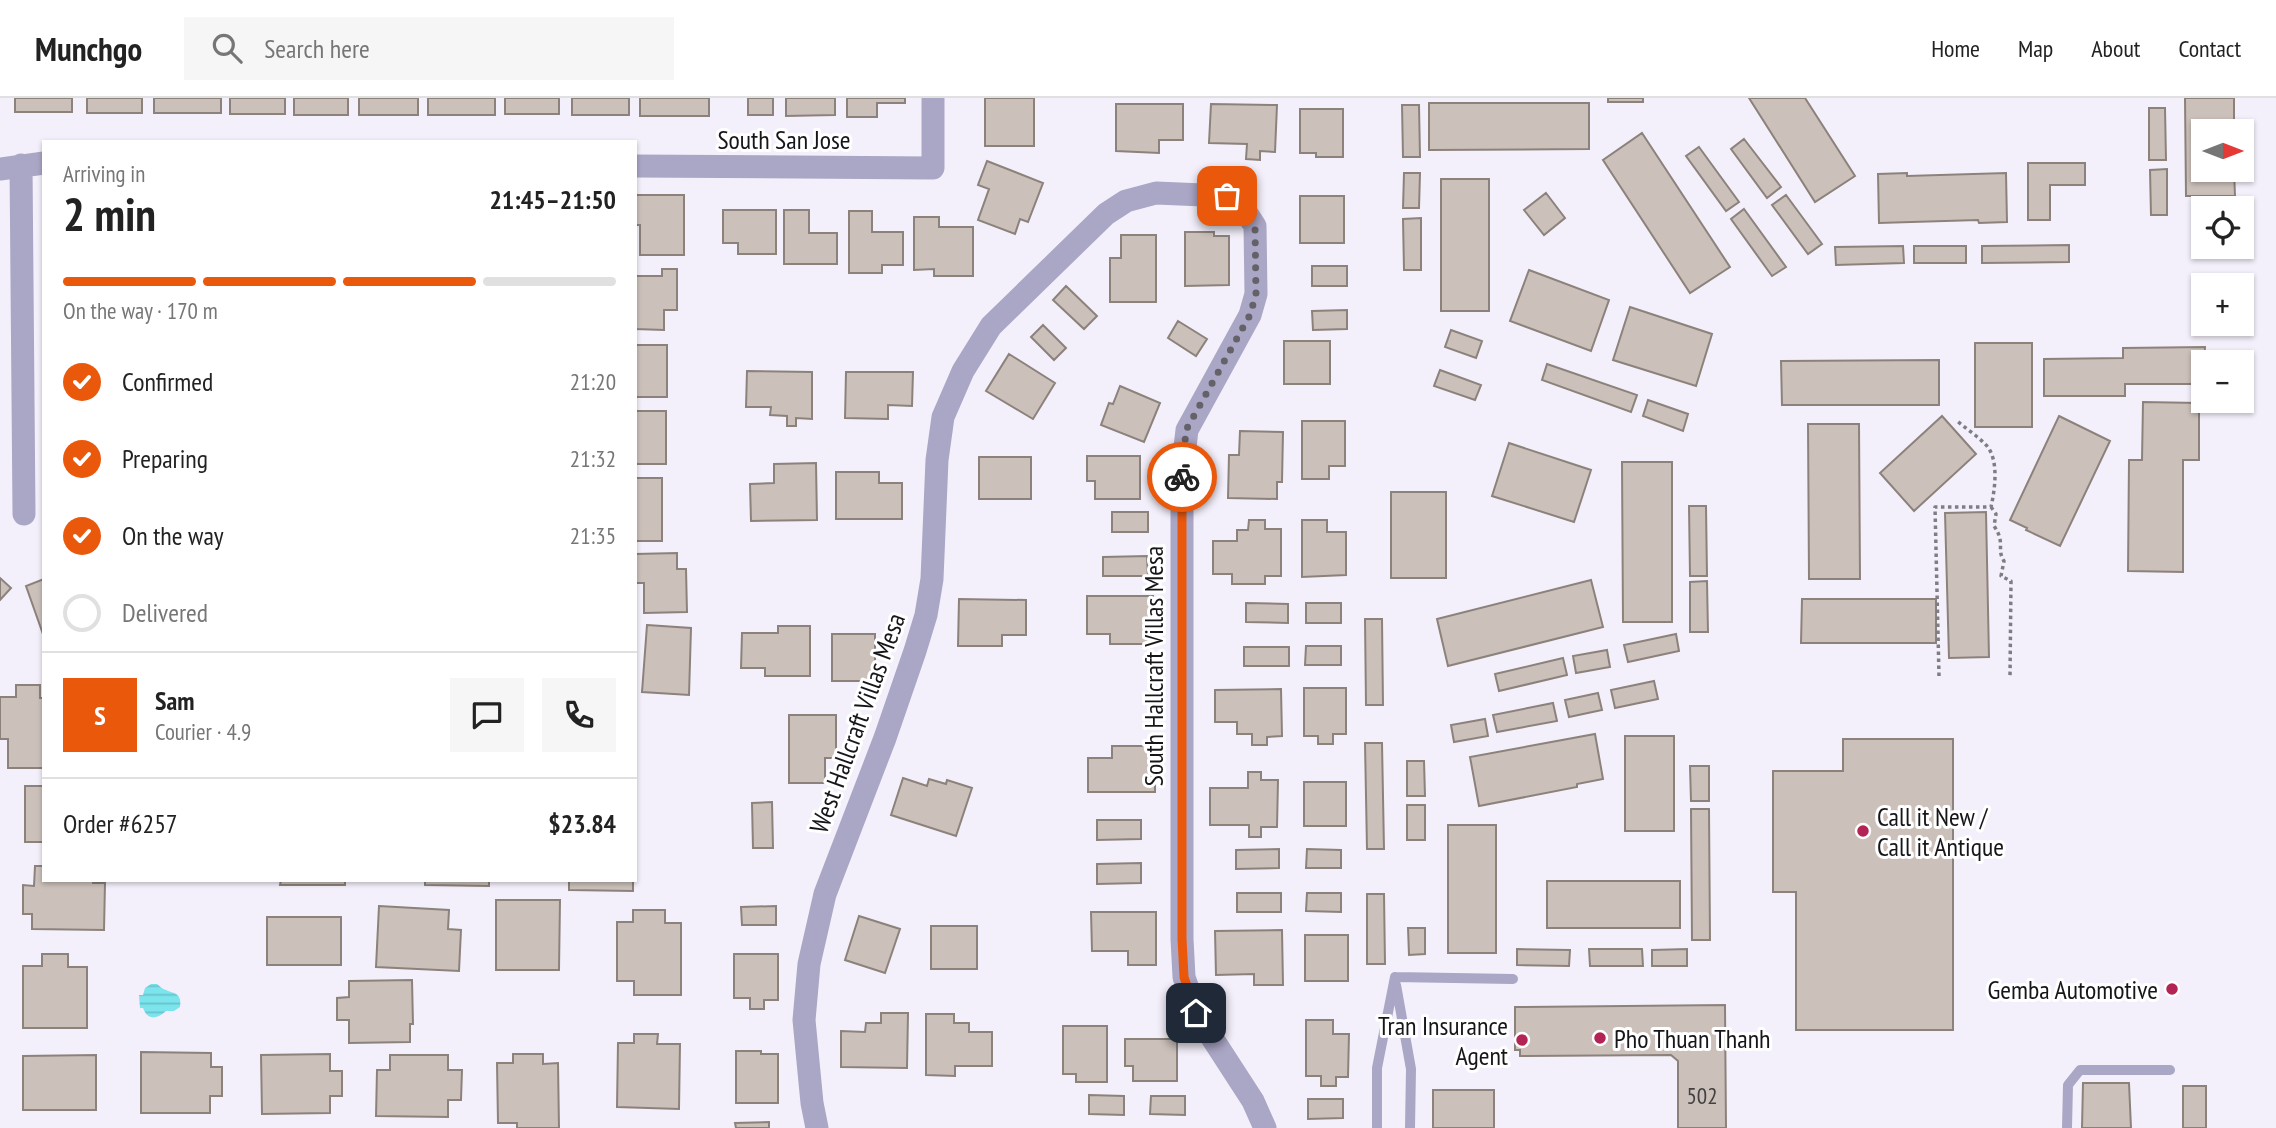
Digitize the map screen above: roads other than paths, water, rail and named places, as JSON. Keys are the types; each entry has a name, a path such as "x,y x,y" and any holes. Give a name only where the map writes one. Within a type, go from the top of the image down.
{"street":[{"name":"South San Jose","path":"637,166 933,168 933,98"},
{"path":"22,166 24,514"},
{"name":"South Hallcraft Villas Mesa","path":"982,341 991,326 1105,214 1126,201 1156,193 1227,196 1242,206 1255,226 1256,294 1250,315 1186,430 1182,473 1182,951 1184,977 1196,1013 1253,1101 1265,1128"},
{"name":"West Hallcraft Villas Mesa","path":"817,1128 804,1020 809,964 825,894 885,738 922,627 932,579 937,460 943,417 963,371 982,341"}],"lane":[{"path":"1395,977 1513,979"},
{"path":"1377,1128 1377,1068 1395,977"},
{"path":"1395,977 1411,1069 1410,1128"},
{"path":"2067,1128 2068,1085 2080,1070 2170,1070"}],"water":[{"path":"157,984 177,995 180,1007 156,1017 147,1015 143,1008 140,1008 139,995 143,995 145,988"}],"place":[{"name":"Call it New / Call it Antique","path":"1863,831"},
{"name":"Gemba Automotive","path":"2172,989"},
{"name":"Pho Thuan Thanh","path":"1600,1038"},
{"name":"Tran Insurance Agent","path":"1522,1040"}]}
